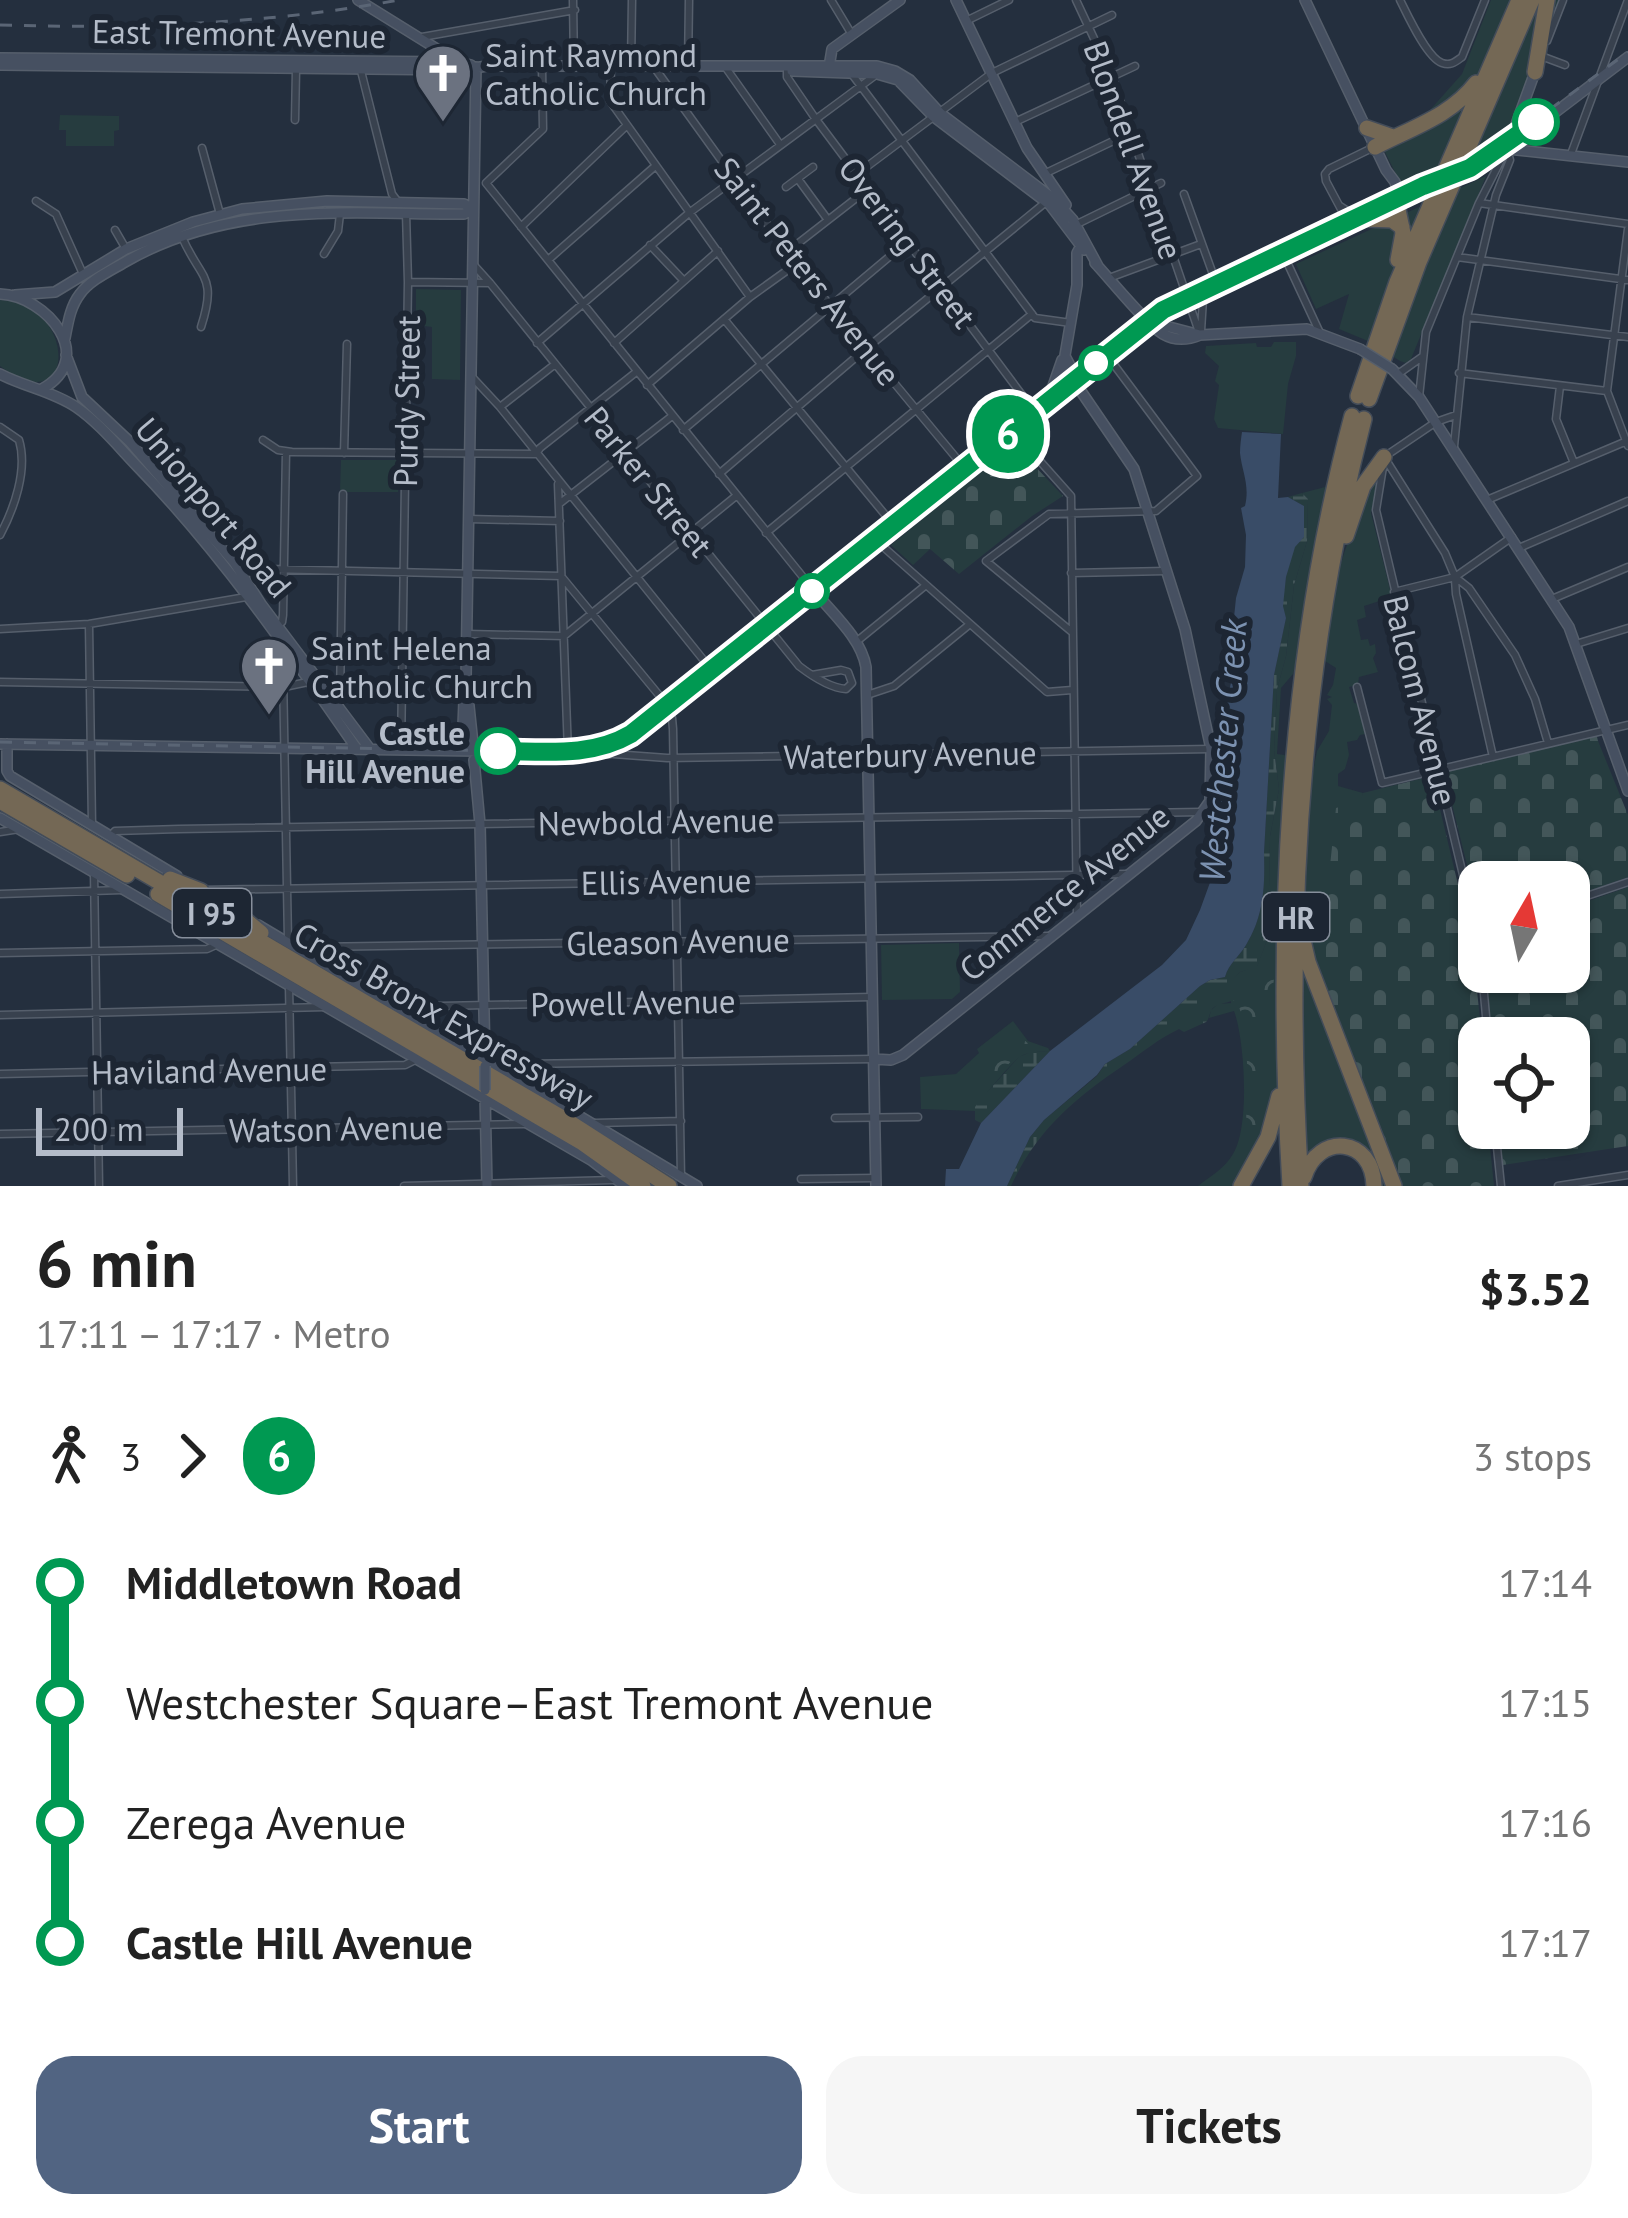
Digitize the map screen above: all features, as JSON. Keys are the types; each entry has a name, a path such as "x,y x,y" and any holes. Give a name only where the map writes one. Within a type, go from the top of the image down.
{"highway":[{"path":"1386,310 1519,0"},
{"path":"1393,198 1403,240 1364,398 1532,0"},
{"path":"1538,64 1547,0"},
{"path":"1375,147 1458,104 1490,68"},
{"path":"1367,128 1393,137"},
{"path":"1360,222 1392,220 1402,227"},
{"name":"HR","path":"1290,1186 1284,1057 1286,882 1293,781 1314,645 1358,418 1325,534 1314,645 1302,800 1294,1030 1301,1186"},
{"path":"1330,578 1361,491 1370,473 1386,465"},
{"path":"1294,679 1300,656 1314,645 1322,668"},
{"path":"1302,800 1313,750"},
{"path":"1286,752 1293,781"},
{"path":"0,788 201,891"},
{"name":"Cross Bronx Expressway","path":"0,788 675,1181"},
{"name":"Cross Bronx Expressway","path":"0,801 611,1161 641,1186"},
{"path":"20,829 165,898"},
{"path":"1297,892 1308,962 1394,1186"},
{"path":"237,913 425,1038"},
{"path":"196,916 362,1028"},
{"path":"1241,1186 1273,1124 1284,1057"},
{"path":"1301,1186 1313,1158 1337,1146 1365,1156 1374,1186"}],"main road":[{"path":"358,0 458,62"},
{"path":"829,69 832,49 900,0"},
{"path":"956,0 1027,148 1046,173 1071,224"},
{"path":"1305,0 1386,170 1393,198"},
{"path":"418,38 421,66"},
{"path":"1393,198 1418,195 1508,151 1628,57"},
{"name":"East Tremont Avenue","path":"0,62 461,70 767,65 895,70"},
{"name":"East Tremont Avenue","path":"421,66 458,62 476,67"},
{"path":"1508,151 1538,64"},
{"path":"467,747 473,209 480,183 476,67"},
{"name":"East Tremont Avenue","path":"829,69 878,74"},
{"path":"895,70 910,80 937,115"},
{"path":"878,74 902,83 937,115 1055,200 1098,266 1156,328 1201,334 1300,329 1360,349 1395,371 1419,397 1568,624 1628,791"},
{"path":"1521,108 1525,118 1542,121"},
{"path":"1018,176 1026,165 1027,148"},
{"path":"1508,151 1628,162"},
{"path":"1018,176 1071,224"},
{"path":"697,1186 675,1181 590,1123 9,775 4,744 467,747 609,754 641,734 1015,433 1074,379 1089,374 1202,298 1360,222 1404,191 1418,195"},
{"path":"0,386 42,388 58,378 66,355 70,312 81,291 156,242 220,214 399,203 464,204 473,209"},
{"path":"5,293 55,292 126,249 290,208 340,214 464,214 473,209"},
{"path":"1037,415 1065,356 1082,243"},
{"path":"1078,285 1098,266"},
{"path":"5,293 42,309 64,338"},
{"name":"Unionport Road","path":"66,355 82,397 237,576 331,705 357,749"},
{"name":"Commerce Avenue","path":"874,1059 903,1055 1205,812 1210,801 1210,749 1194,662 1148,512 1132,466 1074,379 1069,383 1065,356"},
{"path":"0,374 22,385"},
{"name":"Unionport Road","path":"42,388 87,416 145,467"},
{"path":"815,592 864,654 876,1182"},
{"name":"Unionport Road","path":"292,652 308,682 370,749"},
{"path":"474,760 482,885 487,1185"},
{"path":"0,818 485,1095 621,1182"}],"street":[{"path":"632,0 632,67"},
{"path":"688,67 689,0"},
{"path":"831,0 852,34"},
{"path":"966,20 1010,0"},
{"name":"Blondell Avenue","path":"1076,0 1112,77 1201,334"},
{"path":"1400,0 1430,52 1446,64 1462,58 1485,0"},
{"path":"1563,0 1538,64 1565,65"},
{"path":"1571,155 1628,0"},
{"path":"418,38 574,5 574,66"},
{"path":"857,174 992,73 1112,15"},
{"path":"296,64 296,120"},
{"path":"361,65 392,194 407,214"},
{"path":"542,66 543,129 480,183 521,227 815,592"},
{"path":"611,66 610,101 625,127 750,297"},
{"path":"1015,122 1135,66"},
{"name":"Saint Peters Avenue","path":"655,67 796,264 967,471"},
{"path":"726,68 779,145"},
{"name":"Overing Street","path":"787,68 787,77 815,118 1037,415"},
{"path":"538,343 689,213 860,85 895,70"},
{"path":"850,73 1035,318 1071,323"},
{"path":"1571,99 1587,111"},
{"path":"521,227 625,127"},
{"path":"1046,173 1130,133"},
{"path":"1360,222 1337,205 1325,174 1375,147"},
{"path":"202,148 220,214"},
{"path":"1419,397 1426,332 1479,203 1508,151"},
{"path":"1454,450 1467,316 1493,206 1510,160 1508,151"},
{"path":"1488,162 1493,174"},
{"path":"548,260 655,167"},
{"path":"786,187 813,167"},
{"path":"798,178 828,220"},
{"path":"1071,224 1161,183"},
{"path":"787,251 868,189"},
{"path":"1184,194 1219,291"},
{"path":"36,201 56,214 83,274"},
{"path":"718,474 1046,202"},
{"path":"1479,203 1628,226 1625,280 1607,392 1627,443 1487,500"},
{"path":"1337,205 1360,222"},
{"path":"324,254 338,230 340,214"},
{"name":"Purdy Street","path":"401,750 407,214"},
{"path":"115,230 126,249"},
{"path":"182,237 208,286 201,327"},
{"path":"683,430 908,241"},
{"path":"650,244 684,281"},
{"path":"1109,278 1201,244"},
{"path":"614,343 718,251"},
{"path":"1457,257 1625,280"},
{"path":"1285,259 1320,333"},
{"name":"Parker Street","path":"472,262 799,666 812,674 839,689 852,683 842,670 812,674"},
{"path":"647,385 796,264"},
{"path":"408,282 490,283"},
{"name":"Blondell Avenue","path":"1201,334 1202,298"},
{"path":"766,533 1032,314"},
{"path":"1467,316 1628,338"},
{"path":"724,320 896,528"},
{"path":"344,453 347,344"},
{"path":"1072,632 986,561 1049,514 1156,512 1197,476 1113,354"},
{"path":"1395,371 1422,357"},
{"path":"500,407 555,364"},
{"path":"536,454 637,372"},
{"path":"1459,373 1607,392"},
{"path":"470,376 714,673"},
{"path":"1560,385 1556,418 1574,463"},
{"path":"1456,415 1436,422 1386,465 1445,553 1455,577 1493,757"},
{"path":"559,504 672,416"},
{"path":"0,427 19,440 22,452 19,483 0,535"},
{"path":"1015,433 1071,496 1077,916"},
{"path":"263,440 286,452 536,454"},
{"path":"275,628 283,615 286,452"},
{"name":"Balcom Avenue","path":"1386,465 1376,510 1459,861"},
{"path":"558,480 568,753"},
{"path":"331,705 340,702 344,494"},
{"path":"467,634 564,635 736,496"},
{"path":"1394,592 1455,577 1515,543 1628,501"},
{"path":"469,519 560,520"},
{"path":"878,542 1047,692 1072,690"},
{"path":"1552,599 1628,567"},
{"path":"237,576 267,569 561,576 668,710 674,758 681,1121 675,1181"},
{"path":"1071,573 1166,571"},
{"path":"1455,577 1469,588 1515,655 1548,743"},
{"path":"856,642 926,584"},
{"path":"0,629 89,624 251,595"},
{"path":"89,624 92,825"},
{"path":"867,695 894,686 970,624"},
{"path":"1576,644 1628,628"},
{"path":"288,943 284,659 292,652"},
{"path":"0,682 284,687 308,682"},
{"path":"1357,687 1382,783 1628,725"},
{"name":"Waterbury Avenue","path":"609,754 674,758 1210,749"},
{"name":"Newbold Avenue","path":"110,836 115,831 1205,812"},
{"path":"0,832 20,829"},
{"path":"94,872 98,1186"},
{"name":"Ellis Avenue","path":"201,891 1130,874"},
{"path":"1590,895 1628,882"},
{"path":"0,894 125,890"},
{"name":"Gleason Avenue","path":"303,951 313,947 1054,936"},
{"path":"0,953 207,949 218,944"},
{"path":"290,986 293,1186"},
{"name":"Powell Avenue","path":"395,1007 872,997"},
{"path":"0,1015 325,1007"},
{"name":"Haviland Avenue","path":"0,1074 405,1065 417,1059"},
{"path":"506,1073 519,1064 874,1059"},
{"path":"835,1118 918,1117"},
{"path":"590,1123 681,1121"},
{"name":"Watson Avenue","path":"0,1134 529,1124"},
{"path":"1497,1149 1501,1186"},
{"path":"1558,1186 1628,1175"},
{"path":"801,1179 876,1182"},
{"path":"404,1186 621,1182"}],"green space":[{"path":"1491,0 1559,0 1508,134 1474,157 1404,190 1382,146 1430,110 1462,74"},
{"path":"60,115 119,116 114,146 66,146 66,130 59,130"},
{"path":"1486,176 1406,363 1339,329 1349,294 1316,309 1296,264"},
{"path":"416,289 461,290 460,380 432,379 432,327 416,325"},
{"path":"0,300 25,306 44,319 55,337 55,371 44,381 26,380 0,366"},
{"path":"1274,342 1296,342 1283,434 1218,428 1214,419 1219,366 1205,353 1206,346 1256,343 1257,347 1271,347"},
{"path":"1014,444 1063,496 959,574 930,549 913,565 891,545"},
{"path":"341,460 398,460 398,492 340,492"},
{"path":"1381,464 1371,513 1392,597 1364,606 1366,617 1357,620 1361,640 1375,644 1378,672 1359,677 1358,685 1349,687 1365,734 1347,742 1349,755 1338,774 1338,786 1363,793 1319,972 1402,1186 1396,1186 1305,945 1303,922 1308,797 1317,751 1329,731 1332,705 1327,699 1332,697 1327,695 1336,668 1325,661 1330,608 1350,536"},
{"path":"1329,486 1306,623 1293,674 1281,688 1277,754 1285,755 1286,793 1277,1085 1268,1126 1238,1186 1198,1186 1229,1159 1242,1124 1243,1062 1234,1011 1209,1018 1218,1004 1231,1003 1230,982 1257,966 1268,937 1270,836 1279,789 1274,750 1277,689 1294,585 1307,541 1308,499 1302,493"},
{"path":"1302,493 1308,499 1307,541 1294,585 1277,689 1274,750 1279,789 1270,836 1268,937 1257,967 1240,972 1231,982 1238,998 1213,1008 1206,1022 1164,1037 1073,1103 1045,1132 1007,1186 1030,1137 1044,1120 1200,986 1225,977 1252,934 1263,889 1274,675 1286,618 1282,606 1304,506 1288,497"},
{"path":"1597,737 1628,815 1628,877 1590,891 1590,861 1466,861 1444,772"},
{"path":"1432,776 1458,885 1458,993 1477,993 1480,1017 1458,1017 1458,1149 1490,1149 1494,1186 1402,1186 1319,973 1336,808 1360,801 1363,793"},
{"path":"1628,887 1628,1146 1503,1165 1501,1149 1590,1149 1590,1017 1490,1017 1488,993 1590,993 1590,901"},
{"path":"1300,937 1391,1186 1377,1186 1354,1146 1305,1158"},
{"path":"959,943 960,992 952,999 882,1000 881,945"},
{"path":"1271,955 1276,958 1271,1008 1260,1034 1259,1118 1241,1161 1237,1160 1246,1134 1247,1063 1239,1007 1241,983"},
{"path":"1013,1021 1028,1041 1050,1051 1020,1057 975,1111 921,1109 920,1077 956,1074 979,1053 977,1049"},
{"path":"1011,1029 1030,1045 1029,1050 1017,1055 989,1085 982,1072 962,1075 978,1058"},
{"path":"1050,1051 981,1123 975,1120 975,1107 1019,1057"}],"water":[{"path":"1242,432 1281,434 1278,498 1288,497 1304,506 1304,537 1295,547 1286,577 1286,618 1274,675 1263,889 1257,923 1225,977 1200,986 1044,1120 1030,1137 1007,1186 945,1186 946,1169 959,1169 981,1123 1050,1051 1162,965 1186,940 1200,910 1216,866 1229,666 1236,598 1245,567 1241,508 1247,492 1240,453"}],"railway":[{"path":"0,25 200,23 399,0"},
{"path":"0,742 573,752 616,742 640,728 1163,310 1470,168 1628,52"}],"metro line":[{"name":"6","path":"498,751 591,750 631,734 1163,310 1470,168 1536,122"}],"place":[{"name":"Saint Raymond Catholic Church","path":"443,124"},
{"name":"Saint Helena Catholic Church","path":"269,717"},
{"name":"Castle Hill Avenue","path":"498,751"}],"water label":[{"name":"Westchester Creek","path":"1222,751"}]}
